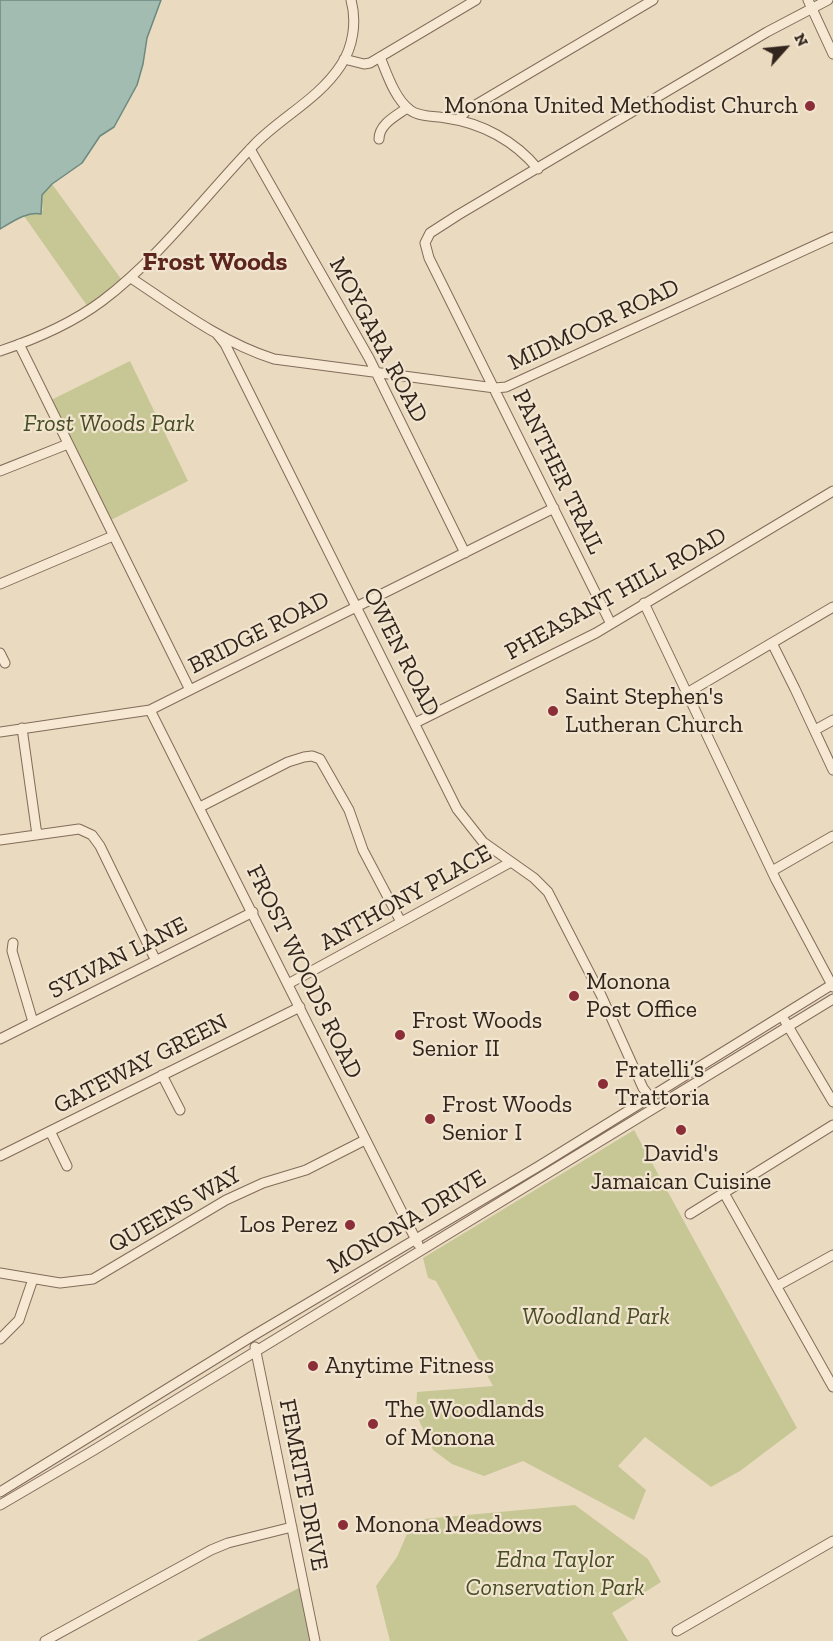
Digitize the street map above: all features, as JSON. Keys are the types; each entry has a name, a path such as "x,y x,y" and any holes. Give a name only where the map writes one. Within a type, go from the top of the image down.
{"street":[{"path":"0,351 46,334 84,313 131,278 148,262 250,149 329,80 344,59 353,37 351,0"},
{"path":"344,59 364,64 380,57 476,0"},
{"path":"458,120 467,110 653,0"},
{"path":"380,57 397,94 407,108 422,115 458,120 480,127 503,138 529,157 538,169 810,4 828,0"},
{"path":"810,4 833,54"},
{"path":"379,139 379,132 383,126 407,108"},
{"name":"MOYGARA ROAD","path":"250,149 375,372 465,553"},
{"name":"PANTHER TRAIL","path":"538,169 438,227 425,243 429,258 611,624"},
{"name":"MIDMOOR ROAD","path":"217,334 253,352 274,359 495,388 506,387 833,237"},
{"name":"OWEN ROAD","path":"131,278 217,334 230,354 454,804 483,842 534,878 548,892 657,1106"},
{"path":"19,344 190,690"},
{"name":"MIDMOOR ROAD","path":"230,354 253,352"},
{"path":"0,471 68,444"},
{"name":"PHEASANT HILL ROAD","path":"415,723 611,624 833,491"},
{"name":"BRIDGE ROAD","path":"0,732 150,710 554,508"},
{"path":"0,584 113,536"},
{"path":"644,603 798,924 832,985"},
{"path":"687,693 833,607"},
{"path":"772,643 833,770"},
{"path":"0,653 5,663"},
{"name":"FROST WOODS ROAD","path":"150,710 421,1251"},
{"path":"815,730 833,720"},
{"path":"22,728 37,835"},
{"path":"200,807 288,762 312,756 320,759 349,810 363,850 401,922"},
{"path":"0,840 79,829 92,835 100,846 156,961"},
{"path":"772,870 833,836"},
{"name":"ANTHONY PLACE","path":"288,984 511,862"},
{"name":"SYLVAN LANE","path":"0,1039 253,912"},
{"path":"14,944 12,951 33,1022"},
{"name":"MONONA DRIVE","path":"0,1492 832,985"},
{"name":"MONONA DRIVE","path":"0,1505 833,999"},
{"name":"GATEWAY GREEN","path":"0,1156 300,1007"},
{"path":"783,1016 833,1102"},
{"path":"162,1075 180,1110"},
{"path":"690,1214 833,1125"},
{"path":"50,1131 67,1166"},
{"name":"QUEENS WAY","path":"0,1273 68,1283 93,1279 226,1200 263,1183 321,1163 365,1140"},
{"path":"724,1193 830,1376 833,1386"},
{"path":"777,1286 833,1255"},
{"path":"0,1339 10,1332 19,1320 33,1279"},
{"name":"FEMRITE DRIVE","path":"251,1337 256,1350 315,1641"},
{"path":"45,1641 211,1550 228,1543 292,1527"},
{"path":"677,1631 833,1541"}],"green space":[{"path":"52,184 124,283 88,307 24,216 43,210 41,196"},
{"name":"Frost Woods Park","path":"130,361 188,481 107,522 47,402"},
{"name":"Woodland Park","path":"634,1130 797,1428 740,1471 711,1487 645,1437 618,1466 646,1490 634,1520 523,1461 484,1476 452,1464 433,1450 416,1414 417,1392 493,1386 436,1281 428,1278 423,1258"},
{"name":"Edna Taylor Conservation Park","path":"575,1505 648,1559 661,1582 612,1613 628,1641 390,1641 376,1586 397,1557 413,1520"},
{"path":"299,1588 312,1641 197,1641"}],"shaded area":[{"path":"0,0 161,0 147,38 137,85 114,127 100,136 82,163 52,184 42,195 41,214 25,216 0,229"}],"place":[{"name":"Monona United Methodist Church","path":"810,106"},
{"name":"Saint Stephen's Lutheran Church","path":"553,711"},
{"name":"Monona Post Office","path":"574,996"},
{"name":"Frost Woods Senior II","path":"400,1035"},
{"name":"Fratelli’s Trattoria","path":"603,1084"},
{"name":"Frost Woods Senior I","path":"430,1119"},
{"name":"David's Jamaican Cuisine","path":"681,1130"},
{"name":"Los Perez","path":"350,1225"},
{"name":"Anytime Fitness","path":"313,1366"},
{"name":"The Woodlands of Monona","path":"373,1424"},
{"name":"Monona Meadows","path":"343,1525"}],"district":[{"name":"Frost Woods","path":"215,263"}]}
